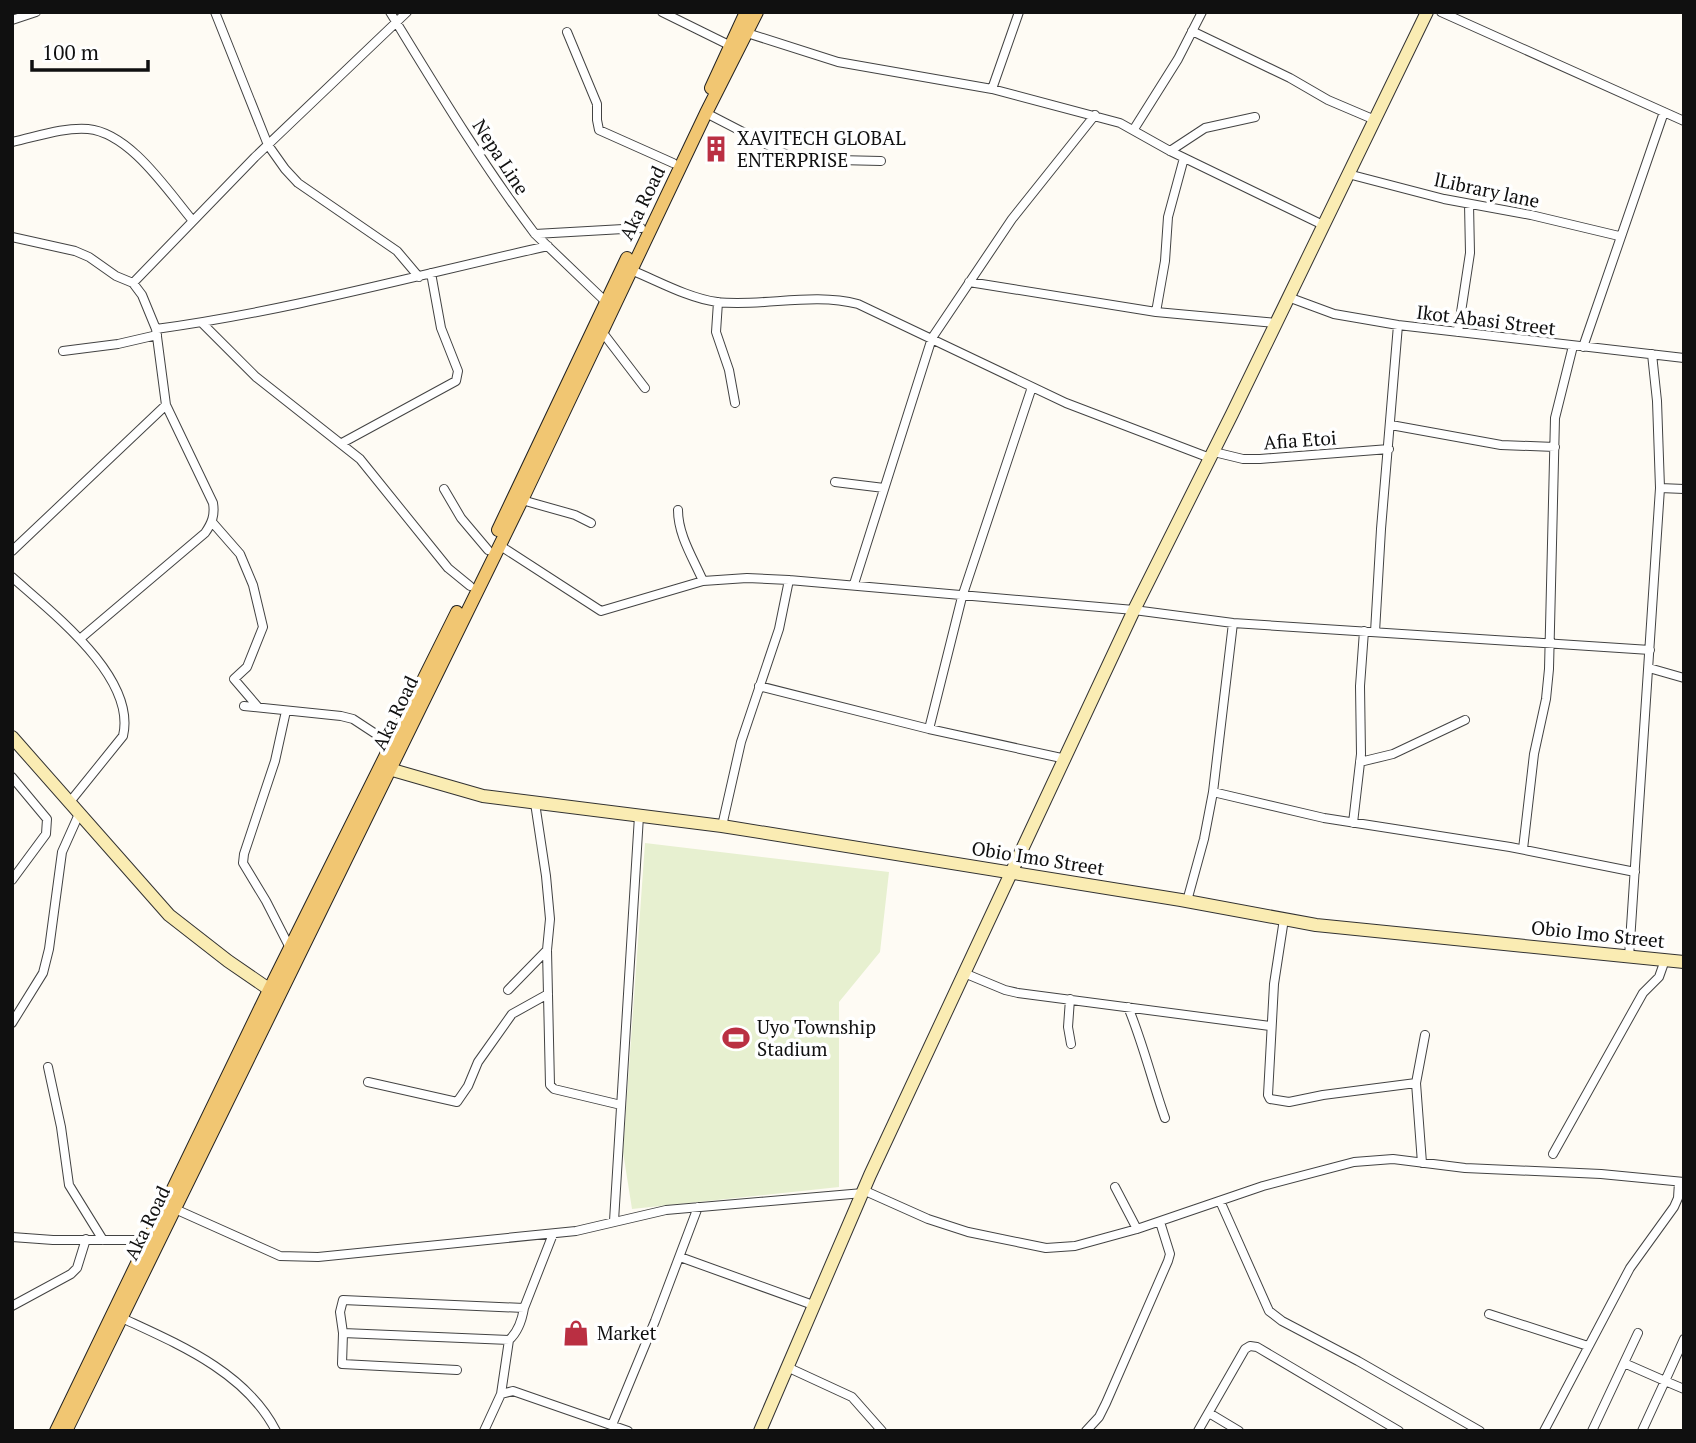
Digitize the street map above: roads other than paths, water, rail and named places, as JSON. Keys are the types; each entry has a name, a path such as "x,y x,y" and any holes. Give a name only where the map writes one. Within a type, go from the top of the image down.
{"main road":[{"name":"Aka Road","path":"56,1431 149,1240 389,769 606,302 746,12"},
{"name":"Aka Road","path":"66,1431 175,1209 274,993 290,948 470,586 522,500 706,113 757,12"}],"street":[{"path":"12,20 36,12"},
{"path":"215,12 268,145 285,169 298,183 397,251 419,277"},
{"name":"Nepa Line","path":"390,12 498,183 535,234 606,302"},
{"path":"133,283 268,145 407,12"},
{"path":"663,12 731,46"},
{"path":"992,89 1019,12"},
{"path":"1134,130 1178,59 1202,12"},
{"path":"760,1431 863,1190 1134,610 1427,12"},
{"path":"1441,12 1684,121"},
{"path":"1192,31 1290,78 1328,100 1375,120"},
{"path":"567,32 597,104 599,130 673,163"},
{"path":"747,33 838,62 992,89 1095,115 1134,130 1170,151 1323,225"},
{"path":"1522,849 1534,754 1546,699 1557,408 1664,112"},
{"path":"706,113 794,159 881,162"},
{"path":"854,584 932,338 1012,219 1095,115"},
{"path":"1170,151 1205,128 1255,117"},
{"path":"12,142 88,129 109,135 140,158 193,221"},
{"path":"1156,312 1165,261 1168,217 1184,158"},
{"name":"lLibrary lane","path":"1348,174 1469,204 1531,215 1619,236"},
{"path":"1458,332 1470,253 1469,204"},
{"path":"535,234 641,228"},
{"path":"12,237 75,251 89,257 116,276 133,283 142,295 157,332 160,375 166,405 215,511 212,523 205,533 81,638"},
{"path":"63,351 118,344 157,332 419,277 548,246"},
{"name":"Afia Etoi","path":"631,270 695,296 718,302 842,300 874,310 1032,387 1152,438 1212,455 1260,459 1389,449"},
{"path":"342,443 456,381 458,370 436,311 431,273"},
{"path":"969,282 1156,312 1276,323"},
{"name":"Ikot Abasi Street","path":"1288,297 1334,314 1398,325 1684,358"},
{"path":"718,302 716,332 729,370 735,403"},
{"path":"202,323 256,377 360,459 449,568 470,586"},
{"path":"1375,632 1398,325"},
{"path":"603,333 645,388"},
{"path":"1629,957 1660,488 1657,401 1652,354"},
{"path":"929,729 962,597 1032,387"},
{"path":"12,551 166,405"},
{"path":"1391,425 1501,445 1555,447"},
{"path":"835,482 884,488"},
{"path":"1660,488 1684,489"},
{"path":"444,489 461,518 494,548 601,611 703,580 747,578 854,584 962,597 1134,610 1233,622 1650,650"},
{"path":"522,500 575,515 591,523"},
{"path":"678,510 678,522 685,542 703,580"},
{"path":"212,523 240,554 256,595 263,627 247,667 234,679 258,707"},
{"path":"12,577 81,638 118,694 126,723 123,736 69,803"},
{"path":"722,826 741,742 779,629 789,580"},
{"path":"1187,901 1204,839 1213,792 1233,622"},
{"path":"1353,823 1360,762 1360,686 1364,631"},
{"path":"1649,668 1684,678"},
{"path":"759,686 1066,760"},
{"path":"244,706 354,719 391,744"},
{"path":"286,711 275,761 243,863 267,901 290,948"},
{"path":"1360,762 1393,754 1465,720"},
{"path":"12,737 169,915 274,993"},
{"name":"Obio Imo Street","path":"389,769 483,796 722,826 1187,901 1316,925 1684,962"},
{"path":"12,777 47,819 48,825 46,834 12,880"},
{"path":"1213,792 1353,823 1522,849 1635,872"},
{"path":"535,803 550,919 547,950 550,1085 621,1105"},
{"path":"12,1023 43,973 49,949 57,874 62,852 79,814"},
{"path":"614,1221 639,816"},
{"path":"1284,919 1270,1026 1270,1099 1289,1102 1416,1083"},
{"path":"508,990 547,950"},
{"path":"1553,1154 1643,993 1660,976 1665,960"},
{"path":"964,973 1005,990 1270,1026"},
{"path":"368,1082 457,1102 468,1086 478,1062 512,1014 548,994"},
{"path":"1070,999 1068,1027 1071,1044"},
{"path":"1128,1007 1144,1045 1154,1088 1165,1118"},
{"path":"1422,1163 1416,1083 1425,1035"},
{"path":"48,1068 61,1127 69,1185 103,1240"},
{"path":"863,1190 954,1228 1046,1248 1075,1246 1137,1229 1263,1186 1342,1164 1393,1159 1465,1168 1575,1173 1681,1182 1674,1208 1639,1253 1544,1431"},
{"path":"1115,1187 1137,1229"},
{"path":"175,1209 280,1256 294,1257 330,1256 553,1234 666,1210 863,1193 863,1190"},
{"path":"1220,1201 1269,1311 1282,1321 1480,1431"},
{"path":"615,1427 698,1207"},
{"path":"1086,1431 1099,1418 1168,1261 1170,1254 1160,1222"},
{"path":"484,1431 502,1394 509,1340 523,1318 524,1308 553,1234"},
{"path":"12,1237 149,1240"},
{"path":"12,1306 71,1274 77,1268 86,1239"},
{"path":"680,1257 813,1306"},
{"path":"457,1370 342,1364 343,1333 340,1312 343,1300 524,1308"},
{"path":"1489,1314 1588,1346"},
{"path":"122,1318 188,1348 223,1372 258,1406 275,1431"},
{"path":"343,1333 509,1340"},
{"path":"1592,1431 1639,1333"},
{"path":"1642,1431 1684,1339"},
{"path":"1198,1431 1245,1349 1250,1346 1256,1347 1399,1431"},
{"path":"1624,1363 1684,1389"},
{"path":"787,1367 852,1396 882,1431"},
{"path":"502,1394 513,1391 628,1431"},
{"path":"1209,1413 1239,1431"}],"place":[{"name":"XAVITECH GLOBAL ENTERPRISE","path":"716,149"},
{"name":"Uyo Township Stadium","path":"736,1038"},
{"name":"Market","path":"576,1333"}]}
